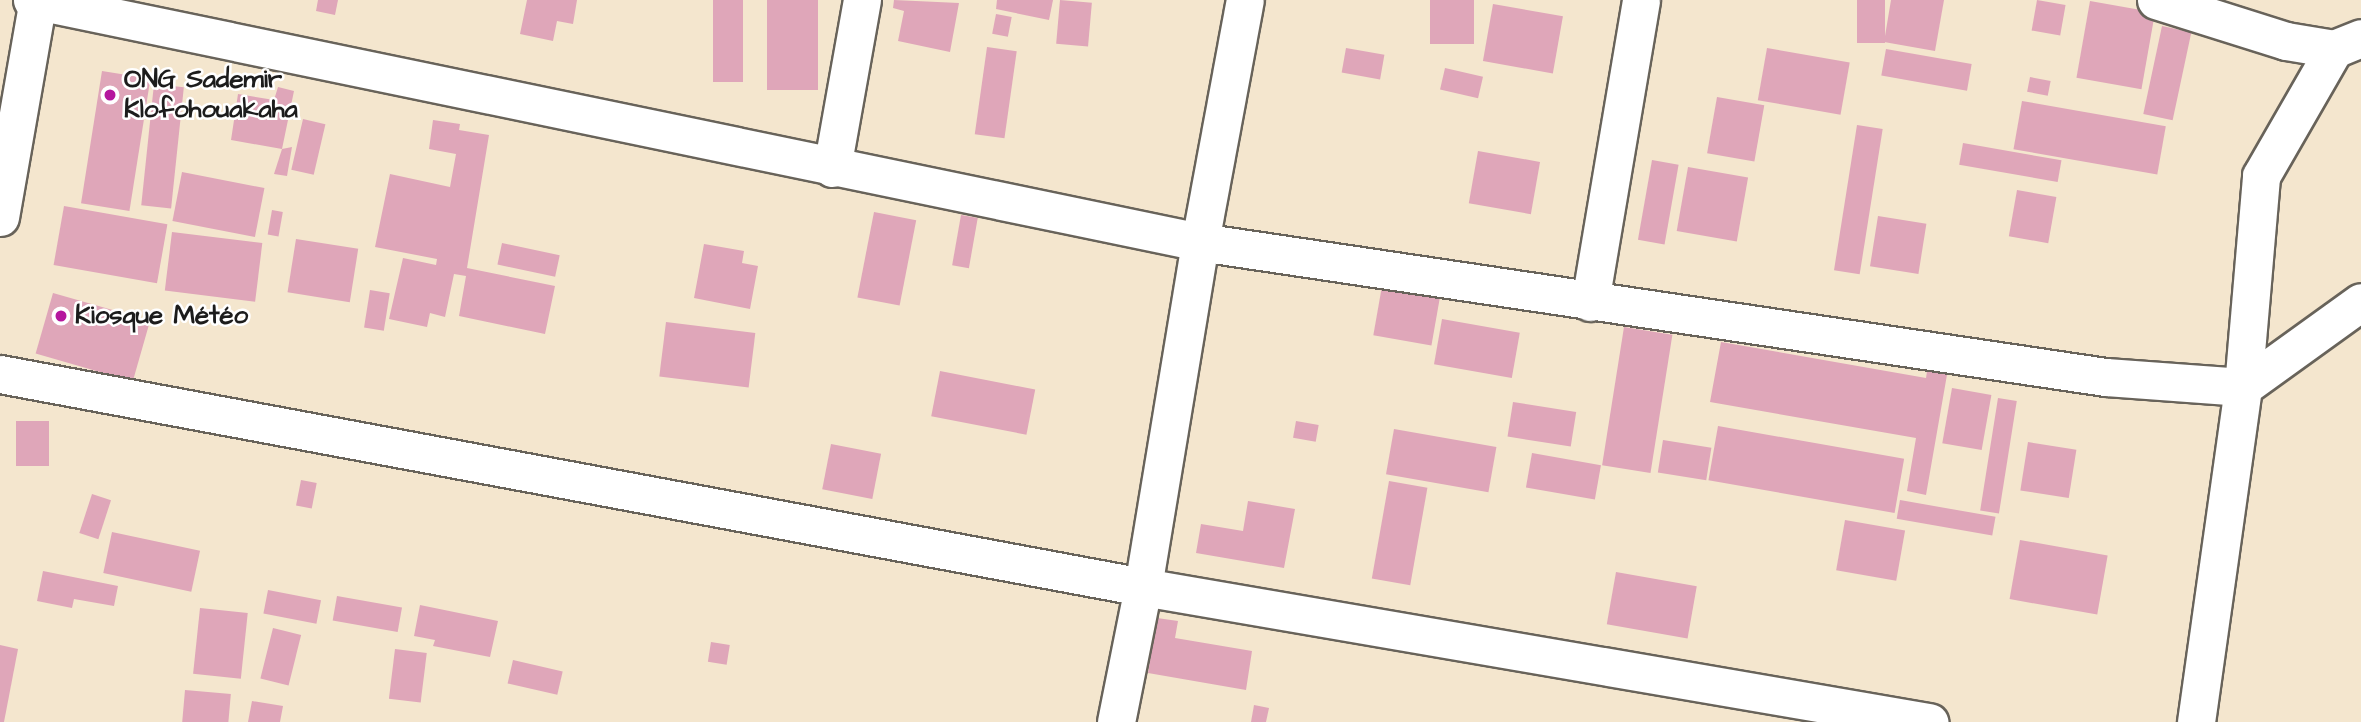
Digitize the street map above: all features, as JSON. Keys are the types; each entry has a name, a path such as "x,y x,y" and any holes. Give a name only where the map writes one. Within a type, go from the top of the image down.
{"street":[{"path":"32,0 832,168 1200,242 2106,377 2244,387 2361,303"},
{"path":"0,217 38,0"},
{"path":"832,168 862,0"},
{"path":"1116,722 1143,587 1200,242 1245,0"},
{"path":"1590,302 1641,0"},
{"path":"2156,0 2286,41 2347,44"},
{"path":"2196,722 2244,387 2261,176 2347,44"},
{"path":"0,373 1143,587 1929,722"}],"building":[{"path":"318,0 338,0 335,15 316,11"},
{"path":"527,0 577,0 573,24 557,21 553,41 520,34"},
{"path":"713,0 743,0 743,82 713,82"},
{"path":"767,0 818,0 818,90 767,90"},
{"path":"894,0 959,3 950,52 898,41 904,11 893,8"},
{"path":"997,0 1053,0 1049,20 996,9"},
{"path":"1060,0 1092,3 1088,47 1056,44"},
{"path":"1430,0 1474,0 1474,44 1430,44"},
{"path":"1857,0 1885,0 1885,43 1857,43"},
{"path":"1891,0 1944,0 1935,51 1884,42"},
{"path":"2037,0 2066,5 2060,36 2032,31"},
{"path":"2090,1 2155,12 2141,89 2076,78"},
{"path":"1493,4 1563,16 1553,73 1483,61"},
{"path":"996,14 1012,17 1008,37 992,34"},
{"path":"2162,26 2191,32 2173,120 2143,114"},
{"path":"987,47 1017,51 1004,138 975,134"},
{"path":"1346,48 1384,55 1380,79 1342,73"},
{"path":"1767,48 1850,63 1841,115 1758,100"},
{"path":"1886,49 1972,64 1967,91 1881,76"},
{"path":"1445,68 1483,77 1478,98 1440,89"},
{"path":"102,71 150,79 129,211 81,203"},
{"path":"2030,77 2051,81 2048,96 2027,92"},
{"path":"154,84 184,87 171,208 141,205"},
{"path":"278,87 294,91 282,149 231,140 238,94 274,100"},
{"path":"1717,97 1764,105 1754,161 1707,153"},
{"path":"2022,101 2166,126 2157,175 2013,149"},
{"path":"303,119 325,124 314,175 291,170"},
{"path":"433,120 460,124 459,130 489,135 467,268 555,286 545,334 459,316 466,276 454,274 445,317 430,313 427,327 389,319 403,258 436,265 437,259 375,247 390,174 450,187 456,154 429,149"},
{"path":"1857,125 1883,129 1860,274 1834,270"},
{"path":"1963,143 2061,160 2058,182 1959,165"},
{"path":"292,147 287,176 274,174 282,149"},
{"path":"1478,151 1540,162 1531,214 1469,203"},
{"path":"1652,160 1679,165 1665,244 1638,240"},
{"path":"1688,167 1748,178 1737,242 1677,231"},
{"path":"182,172 264,188 255,237 172,221"},
{"path":"2017,190 2056,197 2048,243 2009,236"},
{"path":"64,206 167,224 157,283 54,265"},
{"path":"272,210 283,212 278,237 268,235"},
{"path":"874,212 916,220 900,306 857,297"},
{"path":"961,215 978,218 969,268 952,265"},
{"path":"1878,216 1926,224 1918,274 1870,266"},
{"path":"172,232 262,243 255,302 165,291"},
{"path":"296,239 358,249 350,302 288,292"},
{"path":"502,243 560,255 555,277 497,265"},
{"path":"704,244 744,251 742,263 758,266 750,309 694,298"},
{"path":"1382,286 1440,296 1431,345 1373,335"},
{"path":"370,290 390,293 384,331 364,328"},
{"path":"53,293 150,321 133,381 36,354"},
{"path":"1442,319 1520,333 1512,378 1434,364"},
{"path":"666,322 755,333 749,388 659,377"},
{"path":"1624,327 1672,335 1650,473 1602,465"},
{"path":"1721,342 1926,378 1928,365 1948,369 1926,495 1907,491 1916,438 1710,402"},
{"path":"940,371 1035,390 1026,435 931,416"},
{"path":"1952,388 1991,395 1982,450 1942,443"},
{"path":"1998,398 2017,401 1999,514 1980,511"},
{"path":"1513,402 1576,412 1571,447 1508,437"},
{"path":"16,421 49,421 49,466 16,466"},
{"path":"1296,421 1319,425 1316,442 1293,438"},
{"path":"1718,426 1904,459 1895,513 1708,480"},
{"path":"1394,429 1496,447 1488,492 1386,474"},
{"path":"1663,440 1711,448 1706,480 1658,473"},
{"path":"2028,442 2076,450 2069,498 2020,490"},
{"path":"831,444 881,454 872,499 822,489"},
{"path":"1532,453 1601,465 1595,500 1526,487"},
{"path":"301,480 317,483 312,509 296,506"},
{"path":"1389,481 1427,488 1410,585 1372,578"},
{"path":"92,494 111,500 98,539 79,533"},
{"path":"1900,500 1996,517 1992,536 1897,519"},
{"path":"1248,501 1295,509 1284,568 1196,553 1201,524 1243,531"},
{"path":"1845,520 1905,531 1896,581 1836,570"},
{"path":"112,532 200,551 191,592 103,573"},
{"path":"2020,540 2108,555 2097,615 2010,599"},
{"path":"43,571 118,586 114,606 74,599 72,608 37,601"},
{"path":"1616,572 1697,586 1688,638 1607,624"},
{"path":"268,590 321,600 316,624 263,614"},
{"path":"337,596 402,607 398,632 333,621"},
{"path":"420,605 498,621 490,657 433,646 435,640 414,636"},
{"path":"200,608 248,613 241,679 193,674"},
{"path":"1157,618 1178,621 1175,638 1252,651 1246,690 1148,673"},
{"path":"273,628 301,635 289,685 260,678"},
{"path":"711,642 730,645 727,665 708,662"},
{"path":"0,645 18,649 4,722 0,722"},
{"path":"395,649 427,653 421,703 389,699"},
{"path":"513,660 563,671 557,695 508,683"},
{"path":"185,690 231,694 228,722 182,722"},
{"path":"252,701 283,706 280,722 248,722"},
{"path":"1254,705 1269,708 1266,722 1251,722"}],"place":[{"name":"ONG Sademir Klofohouakaha","path":"110,95"},
{"name":"Kiosque Météo","path":"61,316"}]}
